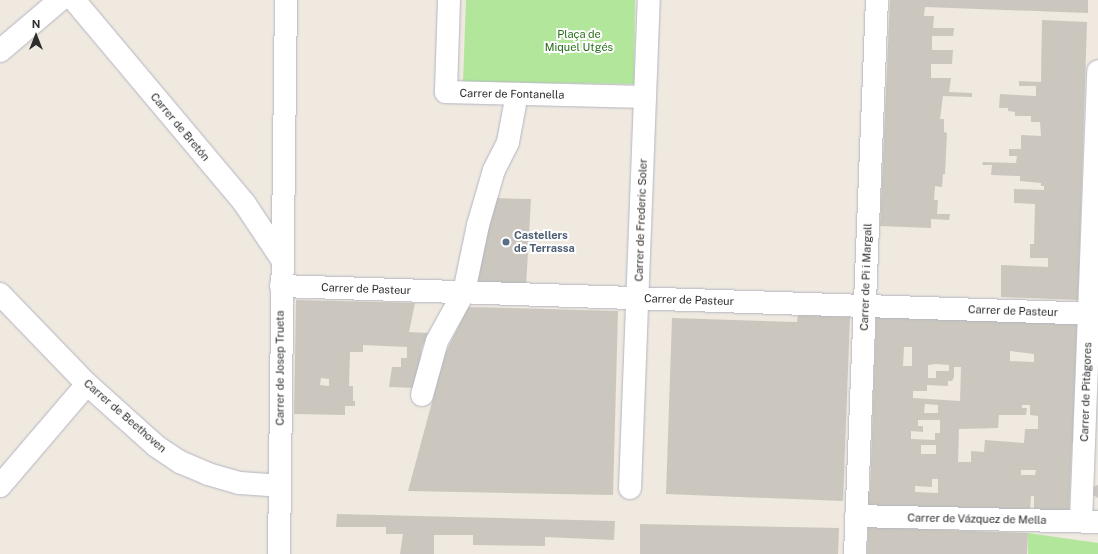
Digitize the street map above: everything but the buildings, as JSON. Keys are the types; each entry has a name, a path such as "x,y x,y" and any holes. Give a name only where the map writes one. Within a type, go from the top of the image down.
{"street":[{"path":"0,51 60,0"},
{"name":"Carrer de Bretón","path":"74,0 245,204 281,258"},
{"name":"Carrer de Josep Trueta","path":"279,554 281,258 286,0"},
{"name":"Carrer de Fontanella","path":"449,0 446,92 645,96"},
{"name":"Carrer de Frederic Soler","path":"630,488 649,0"},
{"name":"Carrer de Pi i Margall","path":"855,554 877,0"},
{"name":"Carrer de Pitàgores","path":"1089,521 1098,71"},
{"path":"422,395 438,341 464,292 478,225 494,170 508,142 517,94"},
{"path":"245,204 268,201 282,182"},
{"name":"Carrer de Pasteur","path":"281,286 1093,313"},
{"name":"Carrer de Beethoven","path":"0,294 87,384 156,446 180,462 208,474 240,483 279,486"},
{"path":"0,486 87,384"},
{"name":"Carrer de Vázquez de Mella","path":"856,516 1089,521"}],"green space":[{"name":"Plaça de Miquel Utgés","path":"466,0 635,0 634,84 463,82"},
{"path":"1028,533 1098,543 1098,554 1028,554"}],"place":[{"name":"Castellers de Terrassa","path":"506,242"}]}
